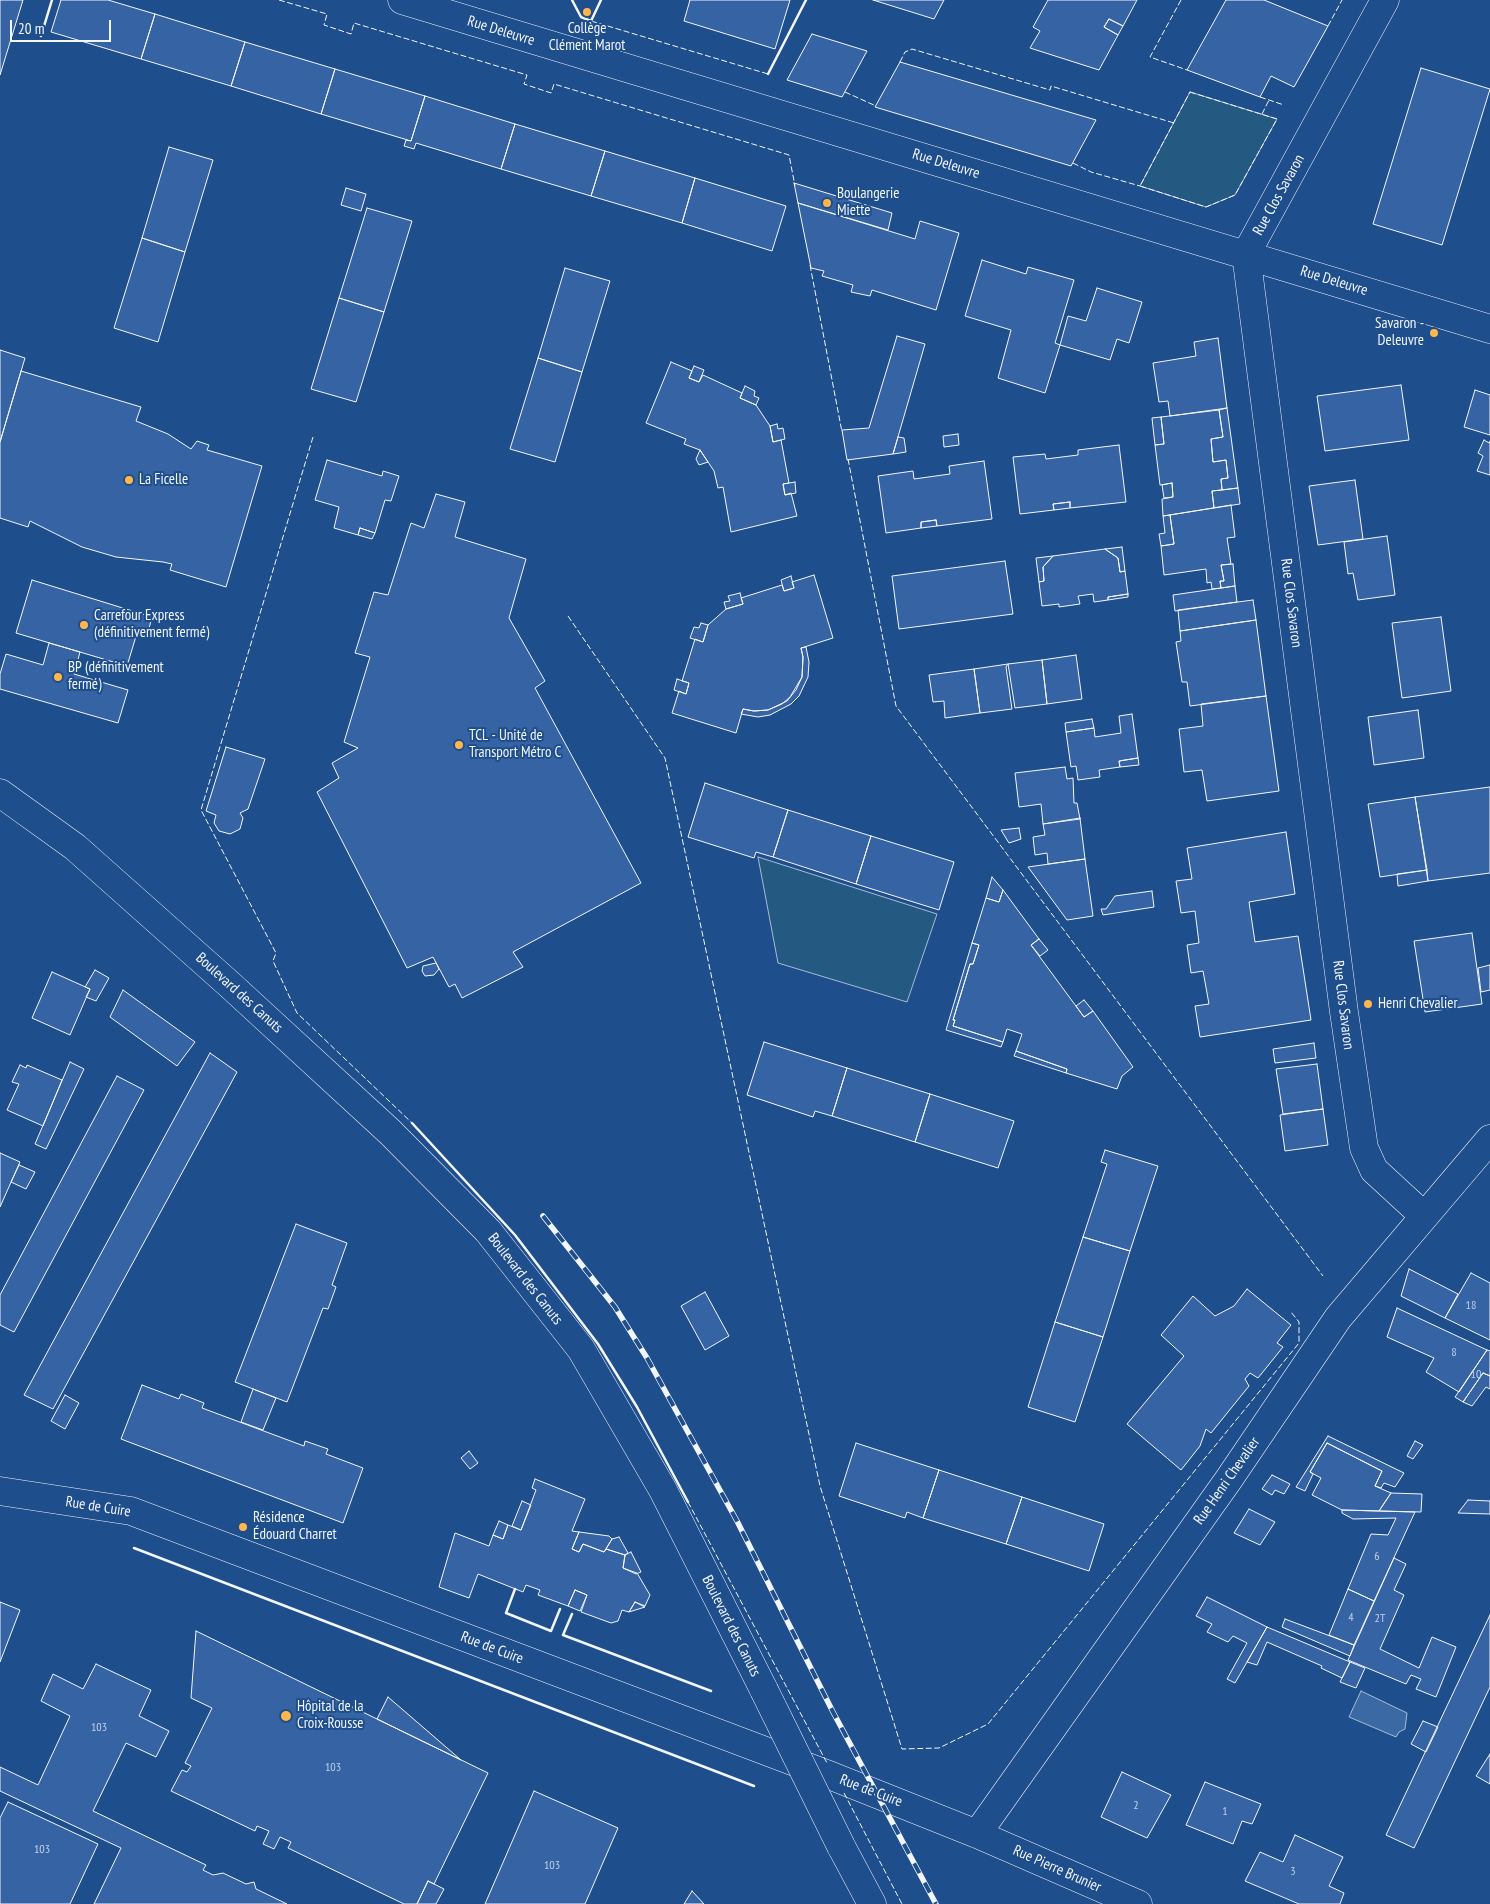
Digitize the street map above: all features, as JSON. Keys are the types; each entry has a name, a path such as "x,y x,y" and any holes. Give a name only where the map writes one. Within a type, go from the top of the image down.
{"street":[{"name":"Rue Deleuvre","path":"402,0 1490,329"},
{"name":"Rue Clos Savaron","path":"1385,0 1246,254 1344,1012 1364,1148 1374,1170 1424,1216"},
{"name":"Boulevard des Canuts","path":"0,793 75,847 230,984 390,1132 488,1231 581,1349 663,1490 841,1846 872,1904"},
{"name":"Rue Henri Chevalier","path":"977,1834 1229,1479 1338,1318 1365,1290 1424,1216 1490,1139"},
{"name":"Rue de Cuire","path":"0,1491 132,1511 768,1751 977,1834"},
{"name":"Rue Pierre Brunier","path":"977,1834 1138,1904"}],"shaded area":[{"path":"1190,92 1277,119 1235,195 1206,207 1140,186"},
{"path":"758,857 937,914 907,1002 778,963"},
{"path":"1361,1691 1407,1713 1405,1729 1399,1732 1396,1737 1349,1717"}],"building":[{"path":"0,0 23,0 0,75"},
{"path":"61,0 108,0 155,14 141,59 51,32"},
{"path":"690,0 790,0 775,49 684,21"},
{"path":"873,0 944,0 934,19"},
{"path":"1048,0 1137,0 1123,26 1109,19 1104,27 1118,35 1099,70 1030,48 1040,31 1033,27"},
{"path":"1226,0 1264,0 1328,26 1294,87 1271,76 1260,97 1187,70"},
{"path":"155,14 245,42 231,86 141,59"},
{"path":"1109,19 1123,26 1118,35 1104,27"},
{"path":"812,34 867,51 842,97 787,80"},
{"path":"245,42 335,69 321,114 231,86"},
{"path":"900,62 1096,120 1071,166 875,107"},
{"path":"1421,68 1490,89 1442,245 1373,224"},
{"path":"335,69 425,96 411,141 321,114"},
{"path":"425,96 515,124 501,169 416,143 414,149 404,146 406,140 411,141"},
{"path":"515,124 605,151 591,196 501,169"},
{"path":"169,147 213,160 185,252 142,238"},
{"path":"605,151 695,178 682,223 591,196"},
{"path":"695,178 786,206 772,251 682,223"},
{"path":"794,183 892,213 888,230 798,203"},
{"path":"346,188 366,194 361,211 341,205"},
{"path":"798,203 915,239 920,221 959,233 936,310 872,290 870,296 851,292 853,285 822,276 824,271 811,268"},
{"path":"367,208 412,221 384,312 339,298"},
{"path":"142,238 185,252 158,342 114,328"},
{"path":"982,260 1026,274 1028,267 1074,280 1055,343 1060,345 1045,393 998,378 1011,330 965,316"},
{"path":"565,268 610,281 582,372 538,358"},
{"path":"1097,288 1142,302 1129,343 1117,339 1110,360 1060,345 1068,316 1086,321"},
{"path":"339,298 384,312 356,402 311,389"},
{"path":"897,336 925,344 893,454 847,460 842,430 869,428"},
{"path":"1218,338 1227,408 1170,416 1168,401 1159,402 1153,363 1196,356 1194,342"},
{"path":"0,350 25,358 0,442"},
{"path":"538,358 582,372 555,462 510,449"},
{"path":"671,362 692,371 689,378 699,382 703,375 742,393 740,398 756,405 770,426 773,442 781,440 789,483 783,484 785,495 791,493 797,516 731,532 723,487 718,488 714,471 700,450 684,444 686,439 646,423"},
{"path":"694,366 704,370 699,382 689,378"},
{"name":"La Ficelle","path":"21,371 141,407 136,421 168,434 191,449 197,441 209,445 207,450 262,466 226,587 170,570 172,564 116,557 82,547 30,521 28,527 0,518 0,442"},
{"path":"1401,385 1409,440 1325,451 1317,396"},
{"path":"745,386 755,391 754,396 759,398 756,405 740,398"},
{"path":"1475,390 1490,395 1490,435 1464,427"},
{"path":"1227,408 1238,488 1222,490 1221,479 1228,478 1226,460 1213,462 1211,439 1223,437 1219,410"},
{"path":"1219,410 1223,437 1211,439 1213,462 1226,460 1228,478 1221,479 1222,490 1212,491 1214,508 1163,516 1162,499 1173,497 1172,483 1160,485 1155,445 1164,444 1161,417"},
{"path":"1161,417 1164,444 1155,445 1152,418"},
{"path":"777,424 778,429 783,428 785,439 773,442 770,426"},
{"path":"958,434 959,445 944,447 943,436"},
{"path":"898,437 904,438 906,452 893,454"},
{"path":"1484,440 1489,443 1490,441 1490,475 1477,471 1483,456 1478,453"},
{"path":"1119,445 1126,502 1070,508 1070,502 1053,504 1054,510 1020,514 1013,457 1045,454 1046,459 1078,455 1078,450"},
{"path":"700,450 708,462 699,465 696,459"},
{"path":"327,460 382,476 383,471 399,476 391,501 385,500 375,533 360,528 358,535 334,528 339,507 315,500"},
{"path":"984,461 992,519 937,526 936,520 921,522 921,528 886,533 878,476 913,471 914,479 950,474 949,466"},
{"path":"1355,480 1363,539 1318,545 1309,486"},
{"path":"795,482 796,493 785,495 783,484"},
{"path":"1172,483 1173,497 1164,498 1162,485"},
{"path":"1238,488 1240,504 1214,508 1212,491"},
{"name":"TCL - Unité de Transport Métro C","path":"436,494 465,502 455,537 526,559 509,618 545,681 535,688 641,883 513,952 523,967 462,998 455,984 449,987 433,957 407,968 317,792 339,778 332,763 358,748 344,742 370,657 355,653 374,592 388,595 411,523 424,528"},
{"path":"1070,502 1070,508 1054,510 1053,504"},
{"path":"1231,505 1235,537 1227,538 1231,564 1221,565 1224,581 1220,581 1221,588 1212,589 1211,582 1207,583 1206,569 1164,575 1161,546 1174,544 1170,515"},
{"path":"1170,515 1174,544 1161,546 1159,534 1165,533 1163,516"},
{"path":"936,520 937,526 921,528 921,522"},
{"path":"360,528 375,533 372,539 358,535"},
{"path":"1387,536 1395,595 1358,600 1353,573 1348,574 1344,542"},
{"path":"1122,547 1125,571 1120,572 1118,558 1105,549"},
{"path":"1105,549 1118,558 1120,572 1125,571 1128,594 1108,597 1108,600 1094,602 1093,594 1078,596 1080,604 1059,607 1059,604 1042,606 1039,582 1044,581 1043,567 1053,556"},
{"path":"1053,556 1043,567 1044,581 1039,582 1036,558"},
{"path":"1005,561 1013,614 899,629 892,576"},
{"path":"1233,564 1235,586 1221,588 1220,581 1224,581 1221,565"},
{"path":"814,575 833,638 801,648 803,657 802,677 796,690 787,701 768,710 754,711 743,709 736,733 672,713 679,691 686,694 689,683 682,681 695,639 703,642 708,625 726,609 743,604 741,598 782,585 784,591 794,588 792,582"},
{"path":"791,576 794,588 784,591 781,580"},
{"name":"Carrefour Express (définitivement fermé)","path":"32,580 152,617 147,636 137,633 127,666 16,633"},
{"path":"1235,586 1237,602 1175,611 1173,595"},
{"path":"740,593 743,604 726,609 724,602 730,601 728,596"},
{"path":"1128,594 1128,597 1108,600 1108,597"},
{"path":"1253,600 1256,620 1180,631 1178,610"},
{"path":"1441,617 1451,691 1402,698 1392,623"},
{"path":"1256,620 1266,696 1190,706 1187,682 1182,682 1176,642 1181,641 1180,631"},
{"path":"701,623 708,625 703,642 690,638 694,627 699,628"},
{"path":"49,643 80,652 74,674 128,690 118,723 0,689 0,674 6,654 43,665"},
{"path":"806,647 809,662 808,677 799,696 791,704 770,715 758,717 741,714 743,709 754,711 768,710 782,704 790,697 802,677 803,657 801,648"},
{"path":"1076,655 1082,699 1047,704 1042,660"},
{"path":"1042,660 1047,704 1015,708 1008,664"},
{"path":"1008,664 1006,667 1012,709 980,713 974,669"},
{"path":"974,669 980,713 945,718 944,701 933,702 929,675"},
{"path":"677,679 689,683 686,694 674,690"},
{"path":"1266,696 1279,791 1207,801 1202,770 1184,772 1179,729 1203,726 1201,704"},
{"path":"1418,710 1424,758 1374,765 1368,717"},
{"path":"1132,714 1138,758 1119,761 1120,767 1099,770 1100,777 1078,780 1076,766 1071,767 1066,732 1094,728 1095,737 1121,733 1119,716"},
{"path":"1092,719 1094,728 1066,732 1065,723"},
{"path":"226,747 265,759 248,809 240,813 243,818 240,829 230,834 219,831 214,823 216,815 206,811"},
{"path":"1138,758 1139,765 1120,767 1119,761"},
{"path":"1065,767 1067,779 1073,778 1074,803 1077,803 1080,819 1043,824 1041,804 1019,807 1015,773"},
{"path":"705,783 788,810 773,857 756,852 754,858 688,837"},
{"path":"1490,787 1490,873 1428,881 1415,797"},
{"path":"1415,797 1427,870 1380,877 1368,804"},
{"path":"788,810 871,836 856,884 773,857"},
{"path":"1080,818 1085,859 1048,864 1047,853 1035,855 1033,837 1045,835 1043,824"},
{"path":"1019,828 1021,839 1009,843 1001,830"},
{"path":"1286,832 1295,894 1249,902 1255,942 1298,936 1311,1020 1200,1037 1195,1006 1209,1004 1203,971 1191,973 1187,945 1199,943 1195,911 1181,913 1176,881 1192,879 1187,848"},
{"path":"871,836 954,862 939,910 856,884"},
{"path":"1085,859 1093,916 1067,920 1028,867"},
{"path":"1427,870 1428,881 1398,886 1397,874"},
{"path":"992,877 1003,890 999,902 986,898"},
{"path":"1003,890 1039,939 1031,945 1084,1017 1093,1011 1133,1067 1122,1076 1117,1089 1066,1073 1067,1069 1016,1051 1022,1034 1007,1029 1003,1042 953,1026 955,1020 953,1020 970,964 973,964 979,945 972,943 986,898 999,902"},
{"path":"1152,891 1154,907 1103,915 1101,909 1106,909 1115,896"},
{"path":"1472,933 1482,1004 1425,1012 1414,941"},
{"path":"1039,939 1048,950 1040,956 1031,945"},
{"path":"972,943 979,945 973,964 970,964 953,1020 955,1020 953,1026 1003,1042 1001,1047 946,1030"},
{"path":"436,963 439,969 434,975 425,976 422,971 423,966"},
{"path":"1490,965 1490,990 1481,992 1478,968"},
{"path":"95,970 109,978 96,1001 86,997 90,989 85,987"},
{"path":"52,972 90,989 70,1035 32,1018"},
{"path":"123,990 195,1042 177,1066 110,1017"},
{"path":"1084,1000 1093,1011 1084,1017 1076,1006"},
{"path":"764,1042 847,1068 832,1116 815,1111 813,1117 747,1095"},
{"path":"1314,1043 1316,1058 1275,1063 1273,1049"},
{"path":"1016,1051 1067,1069 1066,1073 1014,1056"},
{"path":"210,1053 237,1072 53,1409 24,1395"},
{"path":"70,1062 84,1069 46,1149 35,1144"},
{"path":"1317,1064 1323,1109 1283,1114 1276,1069"},
{"path":"20,1065 26,1068 27,1065 62,1080 43,1126 7,1110 19,1084 12,1082"},
{"path":"847,1068 930,1094 915,1142 832,1116"},
{"path":"117,1076 144,1090 14,1332 0,1325 0,1295"},
{"path":"930,1094 1014,1121 998,1168 915,1142"},
{"path":"1323,1109 1328,1145 1285,1151 1280,1115"},
{"path":"1105,1150 1158,1166 1130,1251 1083,1237 1107,1164 1101,1162"},
{"path":"0,1153 20,1162 0,1207"},
{"path":"19,1165 35,1172 26,1189 11,1182"},
{"path":"296,1224 347,1243 332,1285 336,1287 328,1309 323,1308 287,1402 235,1382"},
{"path":"1083,1237 1130,1251 1103,1337 1055,1322"},
{"path":"1409,1269 1458,1294 1445,1318 1401,1296"},
{"path":"1471,1273 1490,1283 1490,1340 1445,1318"},
{"path":"1247,1289 1291,1325 1277,1343 1283,1347 1258,1378 1250,1373 1245,1379 1249,1386 1211,1433 1206,1429 1200,1446 1181,1470 1127,1424 1184,1356 1161,1335 1193,1296 1215,1316 1234,1306"},
{"path":"705,1292 729,1336 705,1350 681,1306"},
{"path":"1397,1308 1487,1350 1459,1392 1426,1372 1434,1358 1387,1337"},
{"path":"1055,1322 1103,1337 1075,1422 1028,1407"},
{"path":"1487,1350 1490,1351 1490,1376 1483,1373 1463,1402 1455,1397"},
{"path":"1483,1373 1490,1376 1490,1389 1486,1387 1472,1406 1463,1402"},
{"path":"142,1385 179,1399 181,1394 204,1403 202,1408 304,1446 305,1441 328,1449 326,1454 363,1468 343,1523 121,1439"},
{"path":"253,1389 276,1398 263,1430 241,1422"},
{"path":"65,1395 79,1403 65,1429 51,1421"},
{"path":"1328,1436 1404,1473 1395,1487 1384,1483 1381,1488 1375,1486 1382,1471 1327,1443 1310,1472 1313,1474 1305,1491 1296,1487"},
{"path":"1415,1441 1423,1445 1413,1459 1407,1456"},
{"path":"856,1443 939,1470 923,1518 907,1512 905,1518 839,1496"},
{"path":"1327,1443 1382,1471 1375,1486 1391,1493 1379,1511 1342,1510 1312,1495 1321,1478 1310,1472"},
{"path":"469,1451 478,1463 470,1469 461,1458"},
{"path":"939,1470 1022,1497 1006,1544 923,1518"},
{"path":"1272,1475 1290,1484 1284,1494 1275,1490 1272,1495 1262,1489"},
{"path":"535,1479 585,1499 572,1531 579,1532 572,1549 579,1552 583,1544 604,1552 606,1549 625,1555 623,1568 637,1573 650,1595 645,1606 635,1602 629,1612 622,1610 618,1621 611,1623 581,1612 587,1595 575,1590 568,1606 538,1595 540,1590 526,1585 523,1592 478,1574 469,1598 439,1587 455,1533 489,1546 493,1535 503,1539 508,1525 521,1530 536,1490 532,1488"},
{"path":"1391,1493 1422,1494 1421,1512 1379,1511"},
{"path":"1022,1497 1104,1524 1089,1571 1006,1544"},
{"path":"1468,1500 1490,1501 1490,1514 1458,1513"},
{"path":"522,1501 531,1505 521,1530 512,1526"},
{"path":"1249,1509 1275,1522 1260,1545 1234,1533"},
{"path":"1342,1510 1415,1512 1374,1601 1348,1589 1371,1534 1388,1535 1396,1518 1353,1519 1342,1513"},
{"path":"499,1521 508,1525 503,1539 493,1535"},
{"path":"579,1532 609,1536 612,1539 604,1552 583,1544 579,1552 572,1549"},
{"path":"619,1537 628,1553 625,1555 606,1549 612,1539"},
{"path":"631,1552 641,1572 636,1574 623,1568 625,1555"},
{"path":"1394,1558 1406,1564 1394,1590 1404,1595 1380,1649 1419,1668 1432,1637 1456,1647 1436,1697 1416,1689 1421,1679 1411,1675 1406,1684 1348,1660"},
{"path":"1348,1589 1374,1601 1354,1645 1329,1635"},
{"path":"575,1590 587,1595 580,1611 568,1606"},
{"path":"1207,1597 1267,1627 1235,1683 1227,1679 1247,1643 1233,1636 1228,1642 1207,1632 1212,1624 1196,1616"},
{"path":"0,1602 20,1610 0,1662"},
{"path":"635,1602 645,1607 629,1612"},
{"path":"1490,1615 1490,1687 1414,1848 1386,1835"},
{"path":"1285,1619 1354,1645 1350,1656 1282,1627"},
{"path":"1267,1627 1350,1662 1342,1678 1321,1668 1322,1666 1267,1642 1257,1665 1247,1662"},
{"path":"196,1631 488,1773 434,1884 428,1881 417,1904 404,1904 288,1848 291,1842 280,1837 274,1849 263,1844 269,1831 257,1826 255,1831 171,1791 182,1770 187,1772 191,1766 185,1763 212,1708 191,1698"},
{"path":"1350,1662 1365,1668 1356,1688 1340,1682"},
{"path":"96,1664 151,1690 139,1716 169,1731 156,1757 126,1743 93,1811 206,1865 203,1870 213,1875 223,1873 246,1884 254,1882 256,1889 287,1904 94,1904 121,1848 0,1791 0,1767 38,1785 70,1716 41,1701 53,1674 83,1689"},
{"path":"388,1697 461,1760 377,1719"},
{"path":"1423,1721 1438,1727 1426,1752 1411,1744"},
{"path":"1490,1754 1490,1784 1476,1776"},
{"path":"1122,1772 1171,1795 1147,1838 1101,1817"},
{"path":"1205,1782 1261,1804 1252,1824 1242,1821 1233,1844 1186,1825"},
{"path":"534,1791 618,1828 585,1904 485,1904"},
{"path":"8,1802 98,1844 70,1904 0,1904 0,1818"},
{"path":"1295,1835 1343,1857 1329,1886 1344,1893 1340,1904 1299,1904 1245,1881 1260,1852 1283,1862"},
{"path":"428,1881 444,1889 436,1904 417,1904"},
{"path":"692,1891 704,1904 684,1904"}],"railway":[{"path":"543,1216 615,1307 647,1358 737,1521 833,1712 936,1904"}],"fence":[{"path":"279,0 327,14 324,25 351,34 354,23 527,75 524,84 551,93 554,84 789,155 795,186"},
{"path":"1181,0 1150,57 1187,70"},
{"path":"1328,26 1342,0"},
{"path":"591,21 768,74"},
{"path":"900,62 905,52 912,49 1050,90 1051,86 1174,123"},
{"path":"845,92 876,106"},
{"path":"1190,92 1277,119 1235,195 1206,207 1140,186 1190,92"},
{"path":"1260,97 1284,105"},
{"path":"1262,114 1269,100"},
{"path":"1073,163 1091,172 1140,186"},
{"path":"810,265 842,432"},
{"path":"313,437 201,810 276,953 273,961 297,1013 412,1123"},
{"path":"848,459 896,706 1323,1276"},
{"path":"568,616 665,758 820,1486 902,1749 939,1748 988,1724 1299,1343 1299,1322 1291,1312"},
{"path":"688,1502 827,1763"},
{"path":"844,1793 902,1904"}],"wall":[{"path":"41,36 52,0"},
{"path":"572,0 581,17 591,21 601,0"},
{"path":"768,74 806,0"},
{"path":"412,1123 515,1235 598,1344 637,1407 688,1502"},
{"path":"134,1548 754,1786"},
{"path":"515,1589 506,1613 551,1631 560,1609"},
{"path":"572,1614 563,1635 711,1691"}],"place":[{"name":"Collège Clément Marot","path":"587,12"},
{"name":"Boulangerie Miette","path":"827,203"},
{"name":"Savaron - Deleuvre","path":"1434,333"},
{"name":"La Ficelle","path":"129,480"},
{"name":"Carrefour Express (définitivement fermé)","path":"84,625"},
{"name":"BP (définitivement fermé)","path":"58,677"},
{"name":"TCL - Unité de Transport Métro C","path":"459,745"},
{"name":"Henri Chevalier","path":"1368,1004"},
{"name":"Résidence Édouard Charret","path":"243,1527"},
{"name":"Hôpital de la Croix-Rousse","path":"286,1716"}]}
